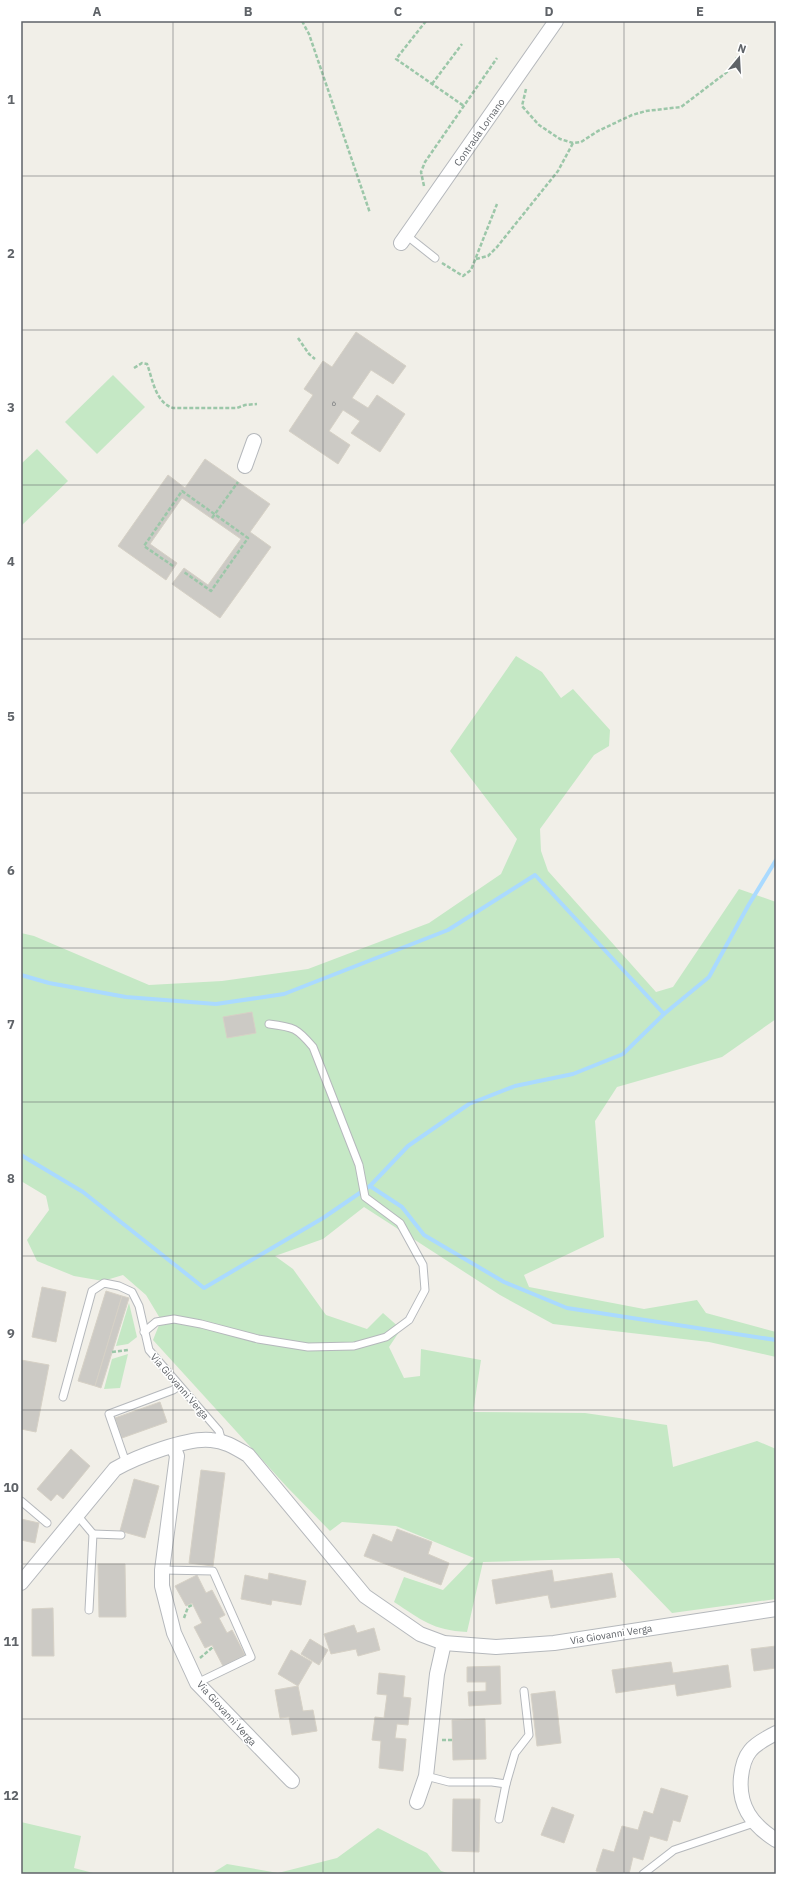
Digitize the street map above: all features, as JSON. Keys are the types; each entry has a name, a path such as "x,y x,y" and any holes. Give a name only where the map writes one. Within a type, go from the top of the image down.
{"street":[{"name":"Contrada Lornano","path":"404,239 556,21"},
{"path":"245,466 254,441"},
{"name":"Via Giovanni Verga","path":"21,1583 115,1469 126,1463 173,1446 198,1440 222,1442 231,1445 248,1455 365,1596 420,1634 444,1643 496,1647 554,1643 776,1609"},
{"name":"Via Giovanni Verga","path":"173,1446 177,1456 162,1570 162,1586 174,1633 197,1682 292,1781"},
{"path":"417,1802 426,1776 437,1674 444,1643"},
{"path":"773,1836 754,1824 747,1812 740,1791 742,1768 750,1751 776,1734"}],"lane":[{"path":"404,239 435,258"},
{"path":"144,1332 156,1322 174,1319 201,1324 258,1339 308,1347 354,1346 386,1337 409,1320 425,1290 423,1265 400,1223 365,1197 358,1165 313,1047 300,1032 286,1026 270,1024"},
{"name":"Via Giovanni Verga","path":"63,1397 92,1291 104,1283 119,1286 132,1292 139,1306 149,1350 219,1431 222,1442"},
{"path":"126,1463 109,1414 179,1386"},
{"path":"21,1501 47,1523"},
{"path":"77,1515 92,1534 89,1610"},
{"path":"92,1534 121,1535"},
{"path":"162,1570 213,1571 251,1657 197,1682"},
{"path":"499,1818 514,1753 529,1735 524,1691"},
{"path":"426,1776 450,1782 492,1782 506,1784"},
{"path":"643,1874 674,1850 754,1824"}],"path":[{"path":"302,21 309,34 370,213"},
{"path":"426,21 396,59 464,106"},
{"path":"432,84 462,44"},
{"path":"527,88 522,106 539,125 572,143 581,142 615,123 646,111 681,107 731,68 736,63 737,57"},
{"path":"432,198 425,188 421,172 425,162 497,58"},
{"path":"476,259 488,256 497,247 558,171 572,143"},
{"path":"435,258 463,276 471,270 497,204"},
{"path":"298,338 309,354 315,359"},
{"path":"134,368 142,362 147,364 160,400 165,406 173,408 237,408 245,405 257,404"},
{"path":"212,518 238,482"},
{"path":"173,566 144,546 182,491 248,538 211,591 184,572"},
{"path":"112,1352 128,1350"},
{"path":"181,1620 183,1619 188,1607 192,1605"},
{"path":"198,1659 213,1647"},
{"path":"442,1738 442,1740 452,1740"}],"green space":[{"path":"113,375 145,407 97,454 65,422"},
{"path":"37,449 68,481 21,526 21,464"},
{"path":"516,656 542,672 561,698 573,689 610,730 609,746 594,755 540,829 541,851 548,871 656,992 673,987 739,889 776,902 776,1019 722,1057 617,1087 595,1121 604,1237 524,1275 529,1287 644,1309 697,1300 706,1313 776,1332 776,1357 709,1342 553,1324 500,1295 364,1207 323,1239 275,1256 293,1269 326,1315 367,1329 383,1313 401,1329 389,1347 404,1378 420,1376 421,1349 481,1360 473,1412 585,1413 667,1425 673,1467 757,1441 776,1449 776,1599 672,1613 619,1558 483,1562 467,1632 445,1629 428,1623 394,1602 404,1577 443,1590 474,1558 396,1526 342,1522 330,1531 287,1487 153,1340 161,1320 146,1295 123,1275 103,1281 74,1276 37,1261 27,1240 49,1210 46,1196 21,1181 21,933 34,936 149,985 222,981 308,969 429,923 501,874 517,839 450,751"},
{"path":"129,1303 137,1337 128,1344 116,1346"},
{"path":"128,1354 120,1388 104,1389 112,1359"},
{"path":"21,1822 81,1836 74,1868 97,1874 21,1874"},
{"path":"378,1828 427,1853 441,1871 451,1874 211,1874 227,1864 278,1873 337,1858"}],"building":[{"path":"356,332 406,366 393,384 371,370 352,398 368,408 377,395 405,414 380,452 351,433 360,421 343,410 329,431 350,445 338,464 289,431 313,395 304,389 323,361 332,367"},
{"path":"205,459 270,504 250,532 271,547 220,618 172,584 184,568 208,585 241,539 182,498 150,544 177,563 166,580 118,546 168,475 185,488"},
{"path":"252,1012 256,1033 227,1038 223,1017"},
{"path":"42,1287 66,1292 56,1342 32,1337"},
{"path":"106,1291 122,1296 95,1386 78,1381"},
{"path":"122,1296 129,1298 101,1388 95,1386"},
{"path":"21,1360 49,1365 36,1432 21,1429"},
{"path":"160,1402 167,1422 122,1438 115,1418"},
{"path":"71,1449 90,1466 63,1499 57,1494 51,1501 37,1489"},
{"path":"201,1470 225,1473 213,1566 189,1563"},
{"path":"134,1479 159,1486 145,1538 120,1531"},
{"path":"21,1519 39,1523 35,1543 21,1540"},
{"path":"397,1529 432,1542 428,1554 449,1563 441,1585 364,1556 373,1534 392,1542"},
{"path":"98,1564 125,1564 126,1617 99,1617"},
{"path":"552,1570 554,1582 612,1573 616,1597 551,1608 548,1595 496,1604 492,1580"},
{"path":"269,1573 306,1581 301,1605 272,1600 271,1605 241,1599 245,1575 268,1580"},
{"path":"197,1575 206,1593 212,1590 225,1615 219,1618 227,1633 232,1630 245,1655 223,1666 212,1645 205,1648 194,1627 202,1623 192,1603 186,1606 175,1586"},
{"path":"53,1608 54,1656 32,1656 32,1609"},
{"path":"354,1625 357,1633 374,1628 380,1650 358,1656 356,1649 331,1654 324,1634"},
{"path":"310,1639 328,1650 319,1665 301,1654"},
{"path":"776,1646 776,1668 754,1671 751,1649"},
{"path":"291,1650 312,1662 298,1686 278,1674"},
{"path":"671,1662 673,1673 728,1665 731,1687 677,1696 675,1684 616,1693 612,1670"},
{"path":"500,1666 501,1704 469,1706 468,1692 486,1691 486,1682 467,1682 467,1667"},
{"path":"379,1673 405,1676 403,1697 411,1698 408,1725 397,1724 395,1738 406,1739 403,1771 379,1768 381,1741 372,1740 375,1717 384,1718 387,1695 377,1694"},
{"path":"298,1686 303,1711 313,1710 317,1731 292,1735 289,1717 280,1718 275,1690"},
{"path":"555,1691 561,1743 537,1746 531,1694"},
{"path":"485,1719 486,1759 453,1760 452,1720"},
{"path":"661,1788 688,1796 680,1822 673,1820 667,1841 650,1836 643,1860 633,1857 629,1874 606,1874 596,1871 603,1849 614,1852 622,1826 638,1830 644,1811 653,1814"},
{"path":"453,1799 480,1799 479,1852 452,1851"},
{"path":"552,1807 574,1815 564,1843 541,1835"}],"waterway":[{"path":"370,1186 408,1146 469,1104 515,1086 573,1074 623,1054 664,1014 709,977 748,906 776,860"},
{"path":"21,975 49,983 126,997 216,1004 284,994 448,930 535,875 664,1014"},
{"path":"21,1155 83,1192 204,1288 323,1218 370,1186 402,1207 424,1235 504,1282 567,1308 776,1340"}]}
